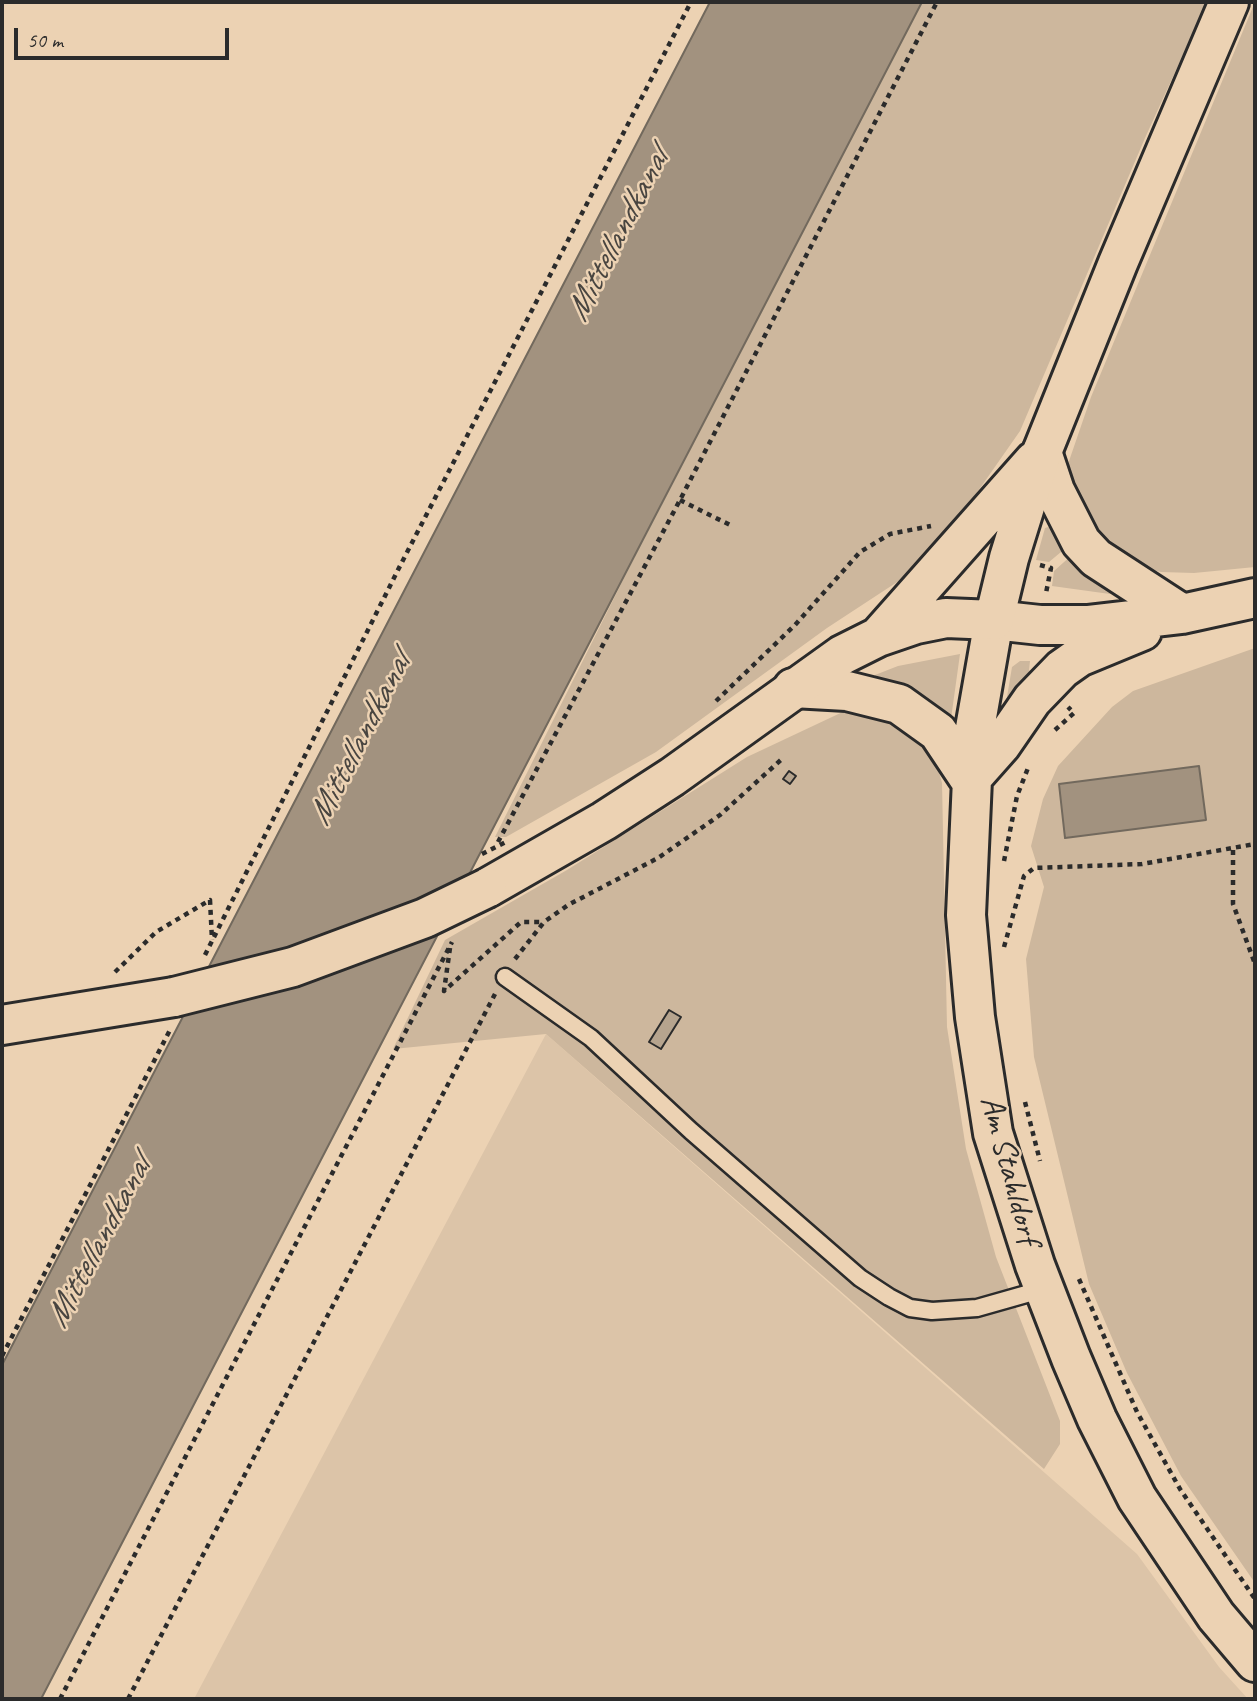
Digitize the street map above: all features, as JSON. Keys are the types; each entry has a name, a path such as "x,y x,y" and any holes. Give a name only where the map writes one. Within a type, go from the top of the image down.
{"main road":[{"name":"Am Stahldorf","path":"1229,2 1118,263 1042,452 1009,558 981,685 970,780 966,915 975,1017 993,1133 1060,1279 1097,1419 1137,1498 1216,1616 1255,1662"},
{"path":"1042,452 1055,491 1081,542 1096,558 1182,614"},
{"path":"878,637 1042,452"},
{"path":"2,1025 174,997 293,967 425,918 487,888 661,785 842,654 878,637 916,624 946,618 1040,625 1087,625 1182,614 1255,598"},
{"path":"793,688 847,691 899,704 938,732 970,780 1000,745 1032,700 1062,669 1079,657 1182,614"}],"lane":[{"path":"505,977 591,1038 860,1278 910,1308 932,1311 977,1308 1060,1279"}],"path":[{"path":"110,976 156,932 210,900 212,941 401,564 691,2"},
{"path":"680,500 732,526"},
{"path":"1046,738 1074,713"},
{"path":"128,1699 524,945 544,922 568,905 658,858 720,815 783,758"},
{"path":"1003,868 1017,796 1031,761"},
{"path":"1004,948 1024,876 1034,869 1142,864 1255,844"},
{"path":"1233,850 1233,904 1255,964"},
{"path":"451,944 444,991 521,922 544,922"},
{"path":"1002,935 1005,960"},
{"path":"2,1356 159,1053"},
{"path":"1024,1098 1042,1169"},
{"path":"1060,1279 1181,1489 1255,1599"}],"shaded area":[{"path":"922,2 1207,2 1145,138 1020,431 955,524 914,571 827,628 656,752 506,837 495,837 632,562"},
{"path":"1255,2 1255,567 1194,573 1161,572 1136,566 1107,547 1073,497 1068,464 1091,397"},
{"path":"1055,525 1067,547 1049,562 1036,560 1045,528"},
{"path":"1073,554 1112,587 1110,594 1052,586 1054,571"},
{"path":"1255,648 1255,1583 1181,1476 1127,1373 1089,1284 1034,1057 1026,959 1044,887 1031,846 1043,799 1058,766 1112,707 1133,691"},
{"path":"960,654 950,726 875,681 875,675 898,666"},
{"path":"1020,661 1030,661 1029,670 1036,678 1005,709 1012,667"},
{"path":"849,709 911,726 937,765 942,783 947,1027 966,1149 996,1257 1060,1421 1060,1444 1044,1469 546,1034 393,1049 445,940 567,870 747,757"},
{"path":"546,1034 1137,1554 1219,1667 1248,1699 194,1699"}],"water":[{"name":"Mittellandkanal","path":"710,2 922,2 41,1699 2,1699 2,1365"},
{"path":"1199,766 1206,820 1065,838 1059,784"}],"building":[{"path":"789,771 796,776 790,784 783,779"},
{"path":"669,1010 681,1017 661,1049 649,1042"}]}
